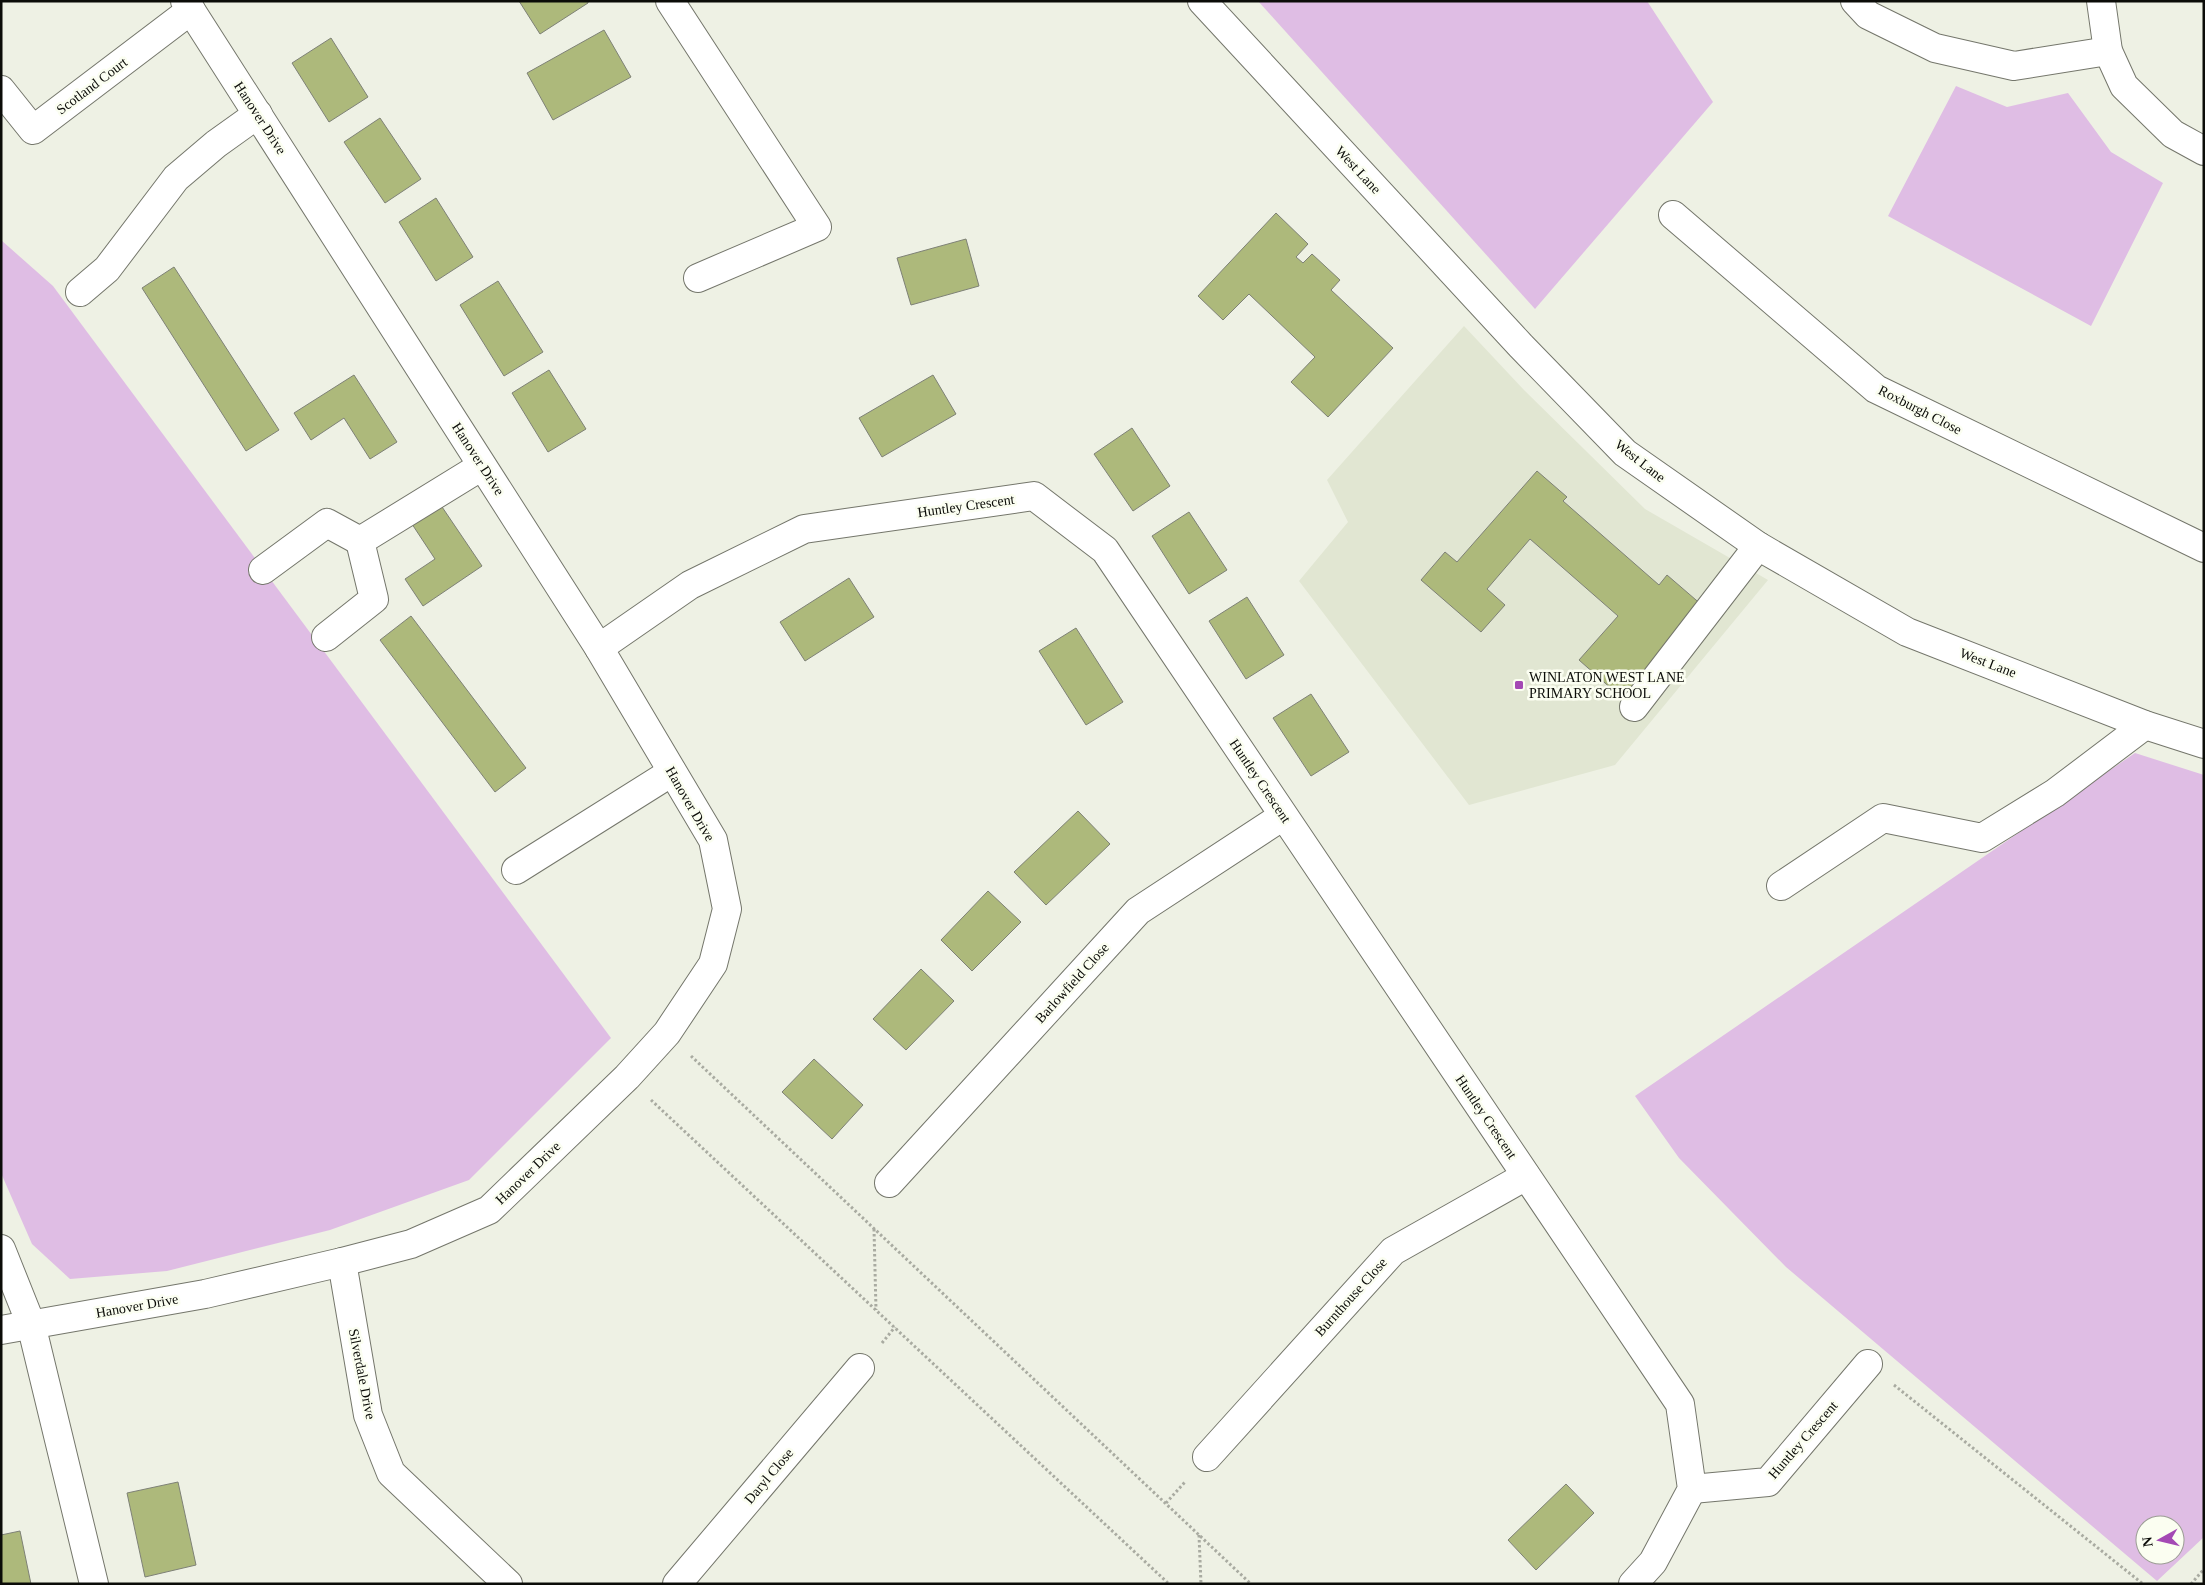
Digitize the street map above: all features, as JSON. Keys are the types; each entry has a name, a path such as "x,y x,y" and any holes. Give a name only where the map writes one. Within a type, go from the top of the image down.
{"street":[{"path":"670,1 816,228 698,278"},
{"name":"West Lane","path":"1202,1 1521,346 1625,453 1758,546 1907,632 2145,725 2204,744"},
{"path":"1856,1 1868,15 1936,48 2014,66 2108,51"},
{"path":"2101,1 2108,51 2124,86 2173,134 2204,151"},
{"name":"Scotland Court","path":"1,90 33,130 188,6"},
{"name":"Hanover Drive","path":"1,1330 205,1294 342,1262 411,1244 489,1210 627,1077 667,1033 713,964 727,909 713,840 599,648 188,6"},
{"path":"80,292 107,269 176,178 216,144 258,114"},
{"name":"Roxburgh Close","path":"1673,215 1876,389 2204,548"},
{"path":"360,541 482,466"},
{"name":"Huntley Crescent","path":"599,648 690,585 804,529 1034,496 1105,550 1680,1404 1692,1489 1768,1482 1868,1364"},
{"path":"263,570 327,523 360,541 374,599 326,637"},
{"path":"1634,706 1758,546"},
{"path":"1781,886 1883,818 1982,838 2055,793 2145,725"},
{"path":"516,870 672,772"},
{"name":"Barlowfield Close","path":"889,1183 1138,911 1283,816"},
{"name":"Burnthouse Close","path":"1207,1457 1393,1250 1526,1176"},
{"path":"1,1249 31,1324 94,1584"},
{"name":"Silverdale Drive","path":"342,1262 368,1415 391,1473 508,1584"},
{"name":"Daryl Close","path":"677,1584 860,1368"},
{"path":"1633,1584 1653,1562 1692,1489"}],"path":[{"path":"667,1033 1252,1584"},
{"path":"627,1077 1170,1584"},
{"path":"874,1228 876,1310"},
{"path":"1868,1364 2143,1584"},
{"path":"1199,1534 1201,1584"},
{"path":"2191,1584 2204,1570"}],"shaded area":[{"path":"1258,1 1647,1 1713,102 1535,309"},
{"path":"1956,86 2007,107 2068,93 2111,152 2163,183 2091,326 1888,216"},
{"path":"1,240 53,286 611,1038 469,1180 330,1230 167,1271 70,1279 32,1244 1,1173"},
{"path":"1464,326 1524,390 1645,509 1768,580 1615,765 1469,805 1299,581 1348,522 1327,480"},
{"path":"2135,753 2204,775 2204,1537 2185,1555 2185,1515 2135,1515 2135,1562 1786,1267 1679,1158 1635,1096"},
{"path":"2138,1565 2174,1565 2157,1581"}],"building":[{"path":"519,1 588,1 588,3 540,34"},
{"path":"604,30 631,77 553,120 527,73"},
{"path":"331,38 368,97 329,122 292,63"},
{"path":"380,118 421,179 385,203 344,142"},
{"path":"436,198 473,257 436,281 399,222"},
{"path":"1276,213 1308,244 1296,257 1303,263 1312,254 1340,280 1331,290 1393,348 1328,417 1291,382 1315,357 1249,294 1223,320 1198,296"},
{"path":"966,239 979,286 911,305 897,258"},
{"path":"174,267 279,430 246,451 142,288"},
{"path":"498,281 543,352 504,376 460,305"},
{"path":"549,370 586,429 548,452 512,393"},
{"path":"354,375 397,442 370,459 344,418 311,440 294,413"},
{"path":"933,375 956,414 882,457 859,418"},
{"path":"1132,428 1170,486 1133,511 1094,454"},
{"path":"1537,471 1567,497 1563,501 1659,585 1667,575 1703,606 1622,698 1579,660 1618,616 1530,539 1487,589 1505,605 1481,632 1421,580 1445,552 1457,562"},
{"path":"436,498 482,566 423,606 405,579 435,559 408,518"},
{"path":"1189,512 1227,570 1189,594 1152,536"},
{"path":"849,578 874,617 805,661 780,622"},
{"path":"1247,597 1284,655 1246,679 1209,621"},
{"path":"411,616 526,768 495,792 380,640"},
{"path":"1076,628 1123,702 1086,725 1039,651"},
{"path":"1311,694 1349,752 1311,776 1273,718"},
{"path":"1078,811 1110,844 1046,905 1014,872"},
{"path":"988,891 1021,922 972,971 941,940"},
{"path":"921,969 954,1001 906,1050 873,1019"},
{"path":"814,1059 863,1105 832,1139 782,1092"},
{"path":"178,1482 196,1565 145,1577 127,1493"},
{"path":"1566,1484 1594,1513 1536,1570 1508,1540"},
{"path":"20,1531 31,1584 1,1584 1,1535"}],"place":[{"name":"WINLATON WEST LANE PRIMARY SCHOOL","path":"1519,685"}]}
